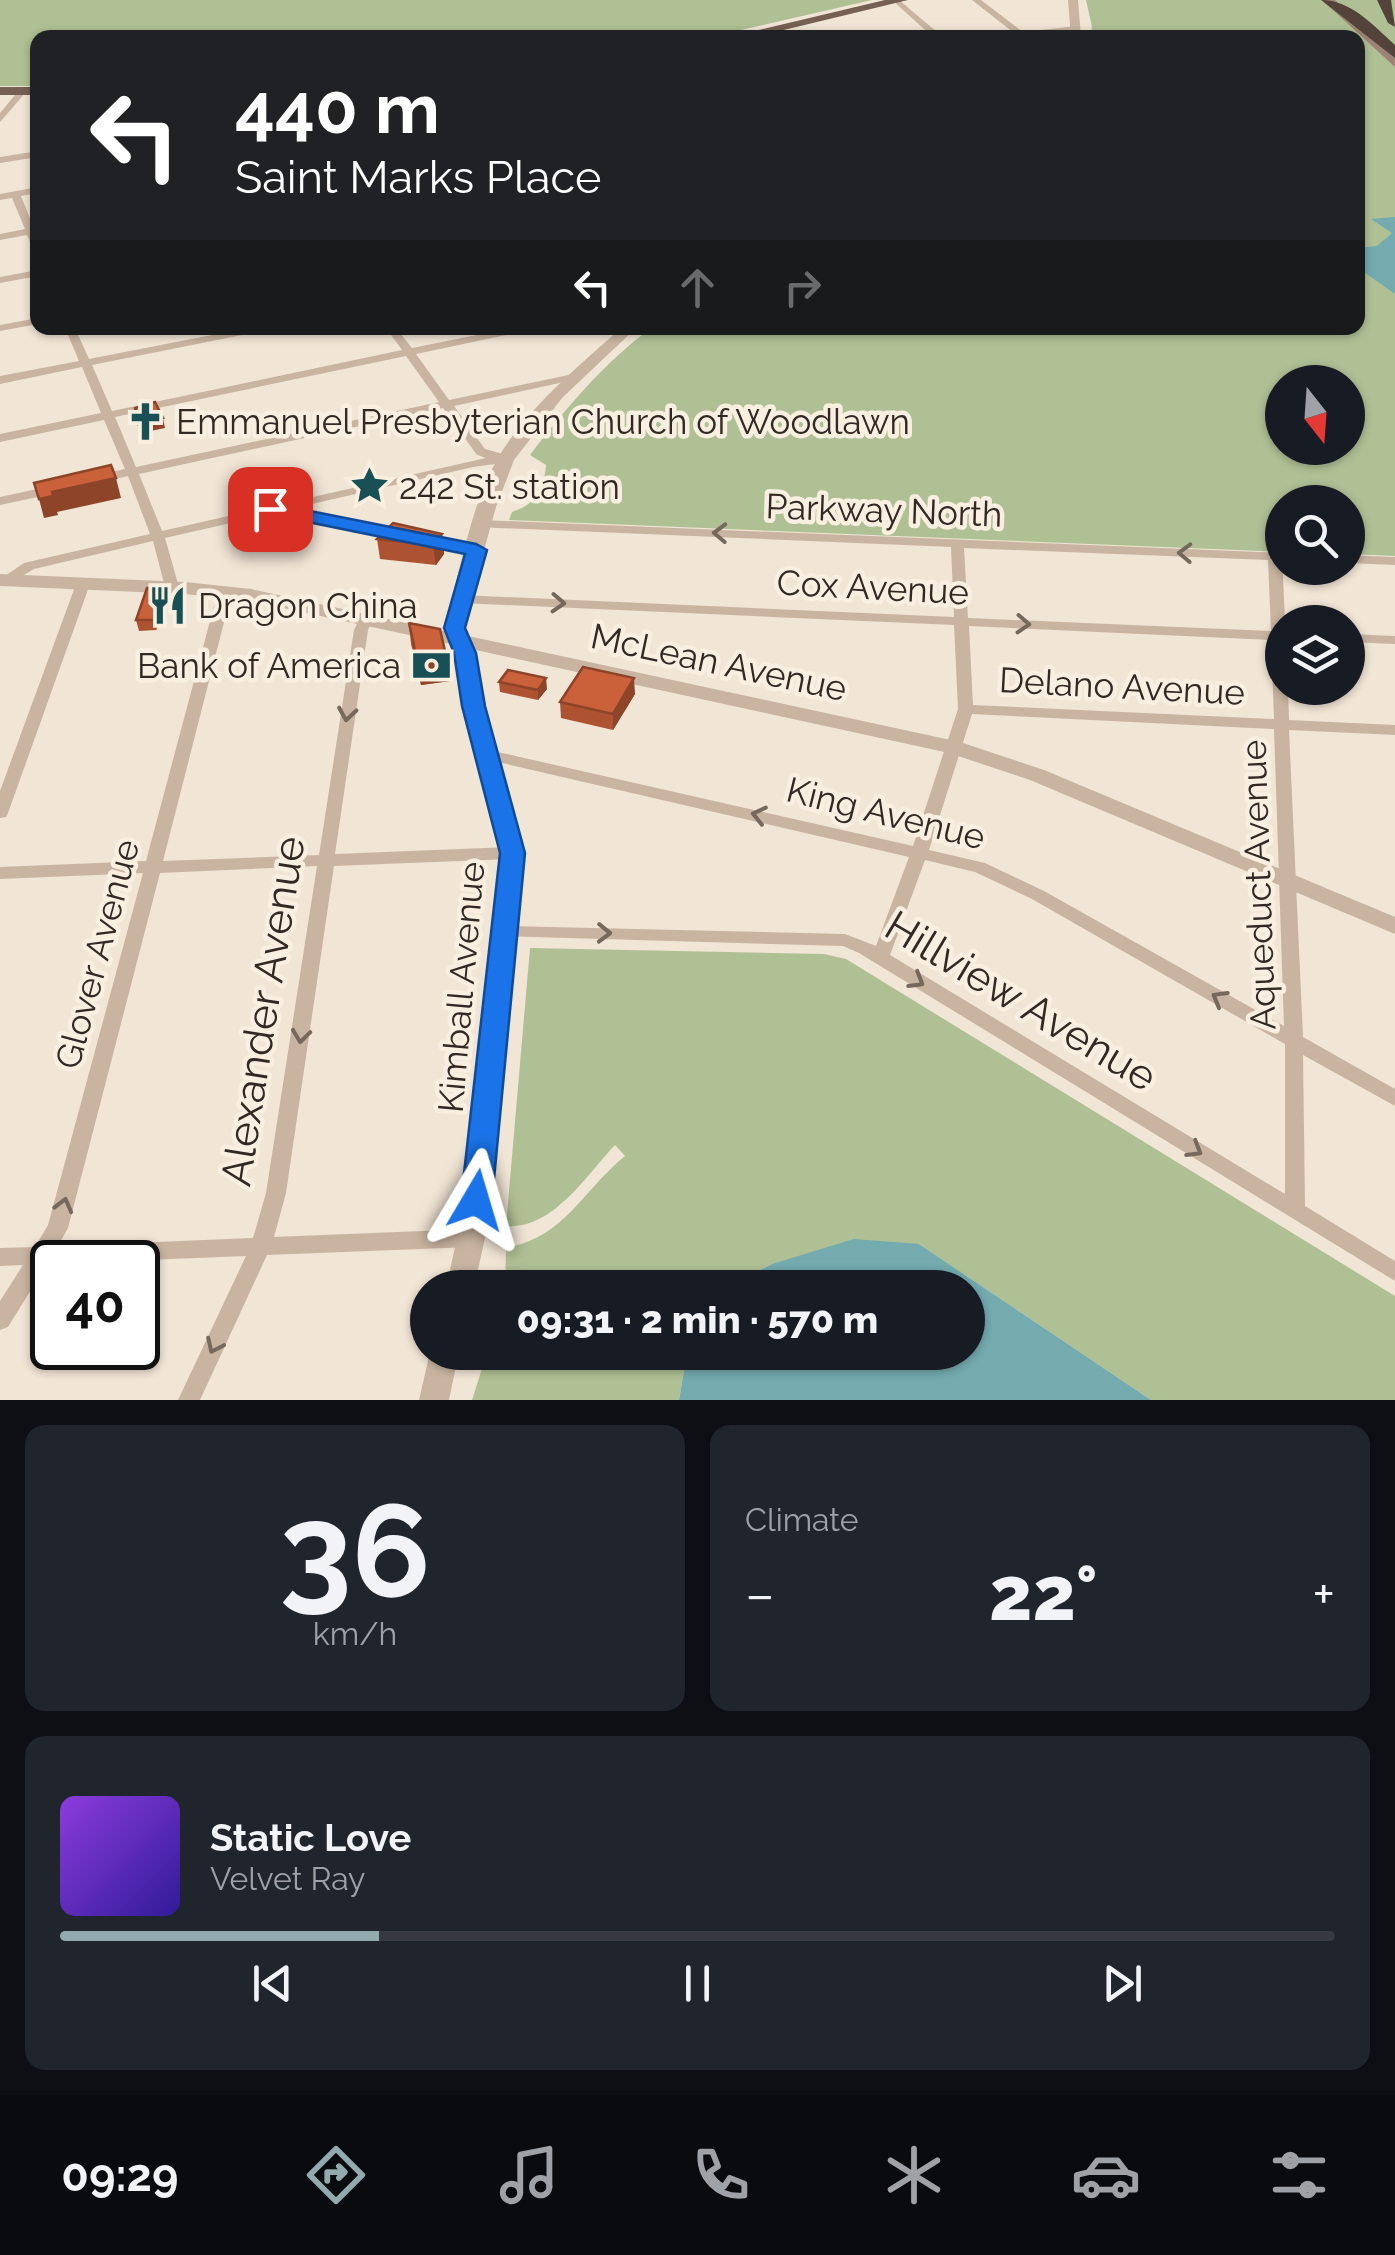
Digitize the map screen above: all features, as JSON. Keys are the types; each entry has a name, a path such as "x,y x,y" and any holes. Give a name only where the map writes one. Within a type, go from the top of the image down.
{"highway":[{"path":"1328,0 1360,21 1395,53"},
{"path":"1369,0 1395,45"}],"main road":[{"path":"1328,0 1360,30"},
{"path":"766,30 898,1"},
{"path":"1365,35 1395,63"},
{"path":"0,91 30,91"}],"street":[{"path":"976,0 1017,30"},
{"path":"1074,0 1076,30"},
{"path":"898,1 931,30"},
{"path":"0,120 30,91"},
{"path":"0,160 30,155"},
{"path":"0,197 30,191"},
{"path":"15,194 30,223"},
{"path":"0,237 30,232"},
{"path":"0,280 30,275"},
{"path":"0,328 30,322"},
{"path":"73,335 174,578 172,587"},
{"path":"0,380 227,335"},
{"path":"396,335 482,453 506,459"},
{"path":"0,438 490,335"},
{"name":"Kimball Avenue","path":"464,1270 471,1238 512,853 454,628 482,524 506,459 573,377 621,335"},
{"path":"0,501 573,377"},
{"path":"4,581 29,566 506,459"},
{"path":"270,509 476,550"},
{"name":"Parkway North","path":"482,524 1265,555"},
{"path":"880,958 966,709 957,543"},
{"path":"1365,560 1395,561"},
{"name":"McLean Avenue","path":"4,581 225,591 953,747 1028,771 1395,926"},
{"path":"0,814 84,584"},
{"name":"Glover Avenue","path":"49,1240 58,1228 225,591"},
{"name":"Cox Avenue","path":"460,599 1265,635"},
{"name":"Alexander Avenue","path":"188,1400 260,1249 287,1139 324,860 361,630 366,619"},
{"path":"1365,639 1395,640"},
{"name":"Aqueduct Avenue","path":"1281,705 1294,1042 1295,1212"},
{"name":"Delano Avenue","path":"966,709 1395,730"},
{"name":"King Avenue","path":"489,755 979,867 1038,895 1395,1098"},
{"path":"0,873 512,853"},
{"name":"Hillview Avenue","path":"506,932 845,940 1395,1272"},
{"path":"160,1252 471,1238"},
{"path":"0,1258 30,1256"},
{"name":"Glover Avenue","path":"0,1320 30,1268"},
{"path":"434,1400 441,1370"}],"green space":[{"path":"0,0 872,0 741,30 30,30 30,86 0,86"},
{"path":"1086,0 1395,0 1395,556 1365,555 1365,485 1265,485 1265,551 509,520 512,512 533,500 543,482 546,465 530,455 586,387 642,335 1365,335 1365,30 1091,30"},
{"path":"530,948 824,954 846,959 1395,1296 1395,1400 1151,1400 985,1288 985,1270 958,1270 919,1244 772,1264 760,1270 505,1270 506,1248 543,1234 558,1223 625,1156 615,1145 553,1210 523,1225 506,1226"},
{"path":"482,1370 684,1370 679,1400 472,1400"}],"water":[{"path":"1395,217 1395,294 1365,273 1365,247 1377,246 1392,233 1371,219"},
{"path":"854,1239 919,1244 958,1270 760,1270"},
{"path":"985,1288 1151,1400 679,1400 684,1370 985,1370"}],"building":[{"path":"155,402 163,418 138,424 135,408"},
{"path":"111,465 116,478 52,492 53,496 39,499 34,483"},
{"path":"393,523 442,534 433,545 377,539"},
{"path":"147,588 163,589 154,620 136,620"},
{"path":"409,623 440,629 447,660 418,664"},
{"path":"583,667 634,678 613,714 560,702"},
{"path":"508,670 546,678 538,690 499,682"}],"place":[{"name":"Emmanuel Presbyterian Church of Woodlawn","path":"146,421"},
{"name":"242 St. station","path":"369,486"},
{"name":"Dragon China","path":"168,605"},
{"name":"Bank of America","path":"431,665"}],"route":[{"path":"270,509 476,550 454,628 465,653 469,686 512,853 476,1200"}]}
